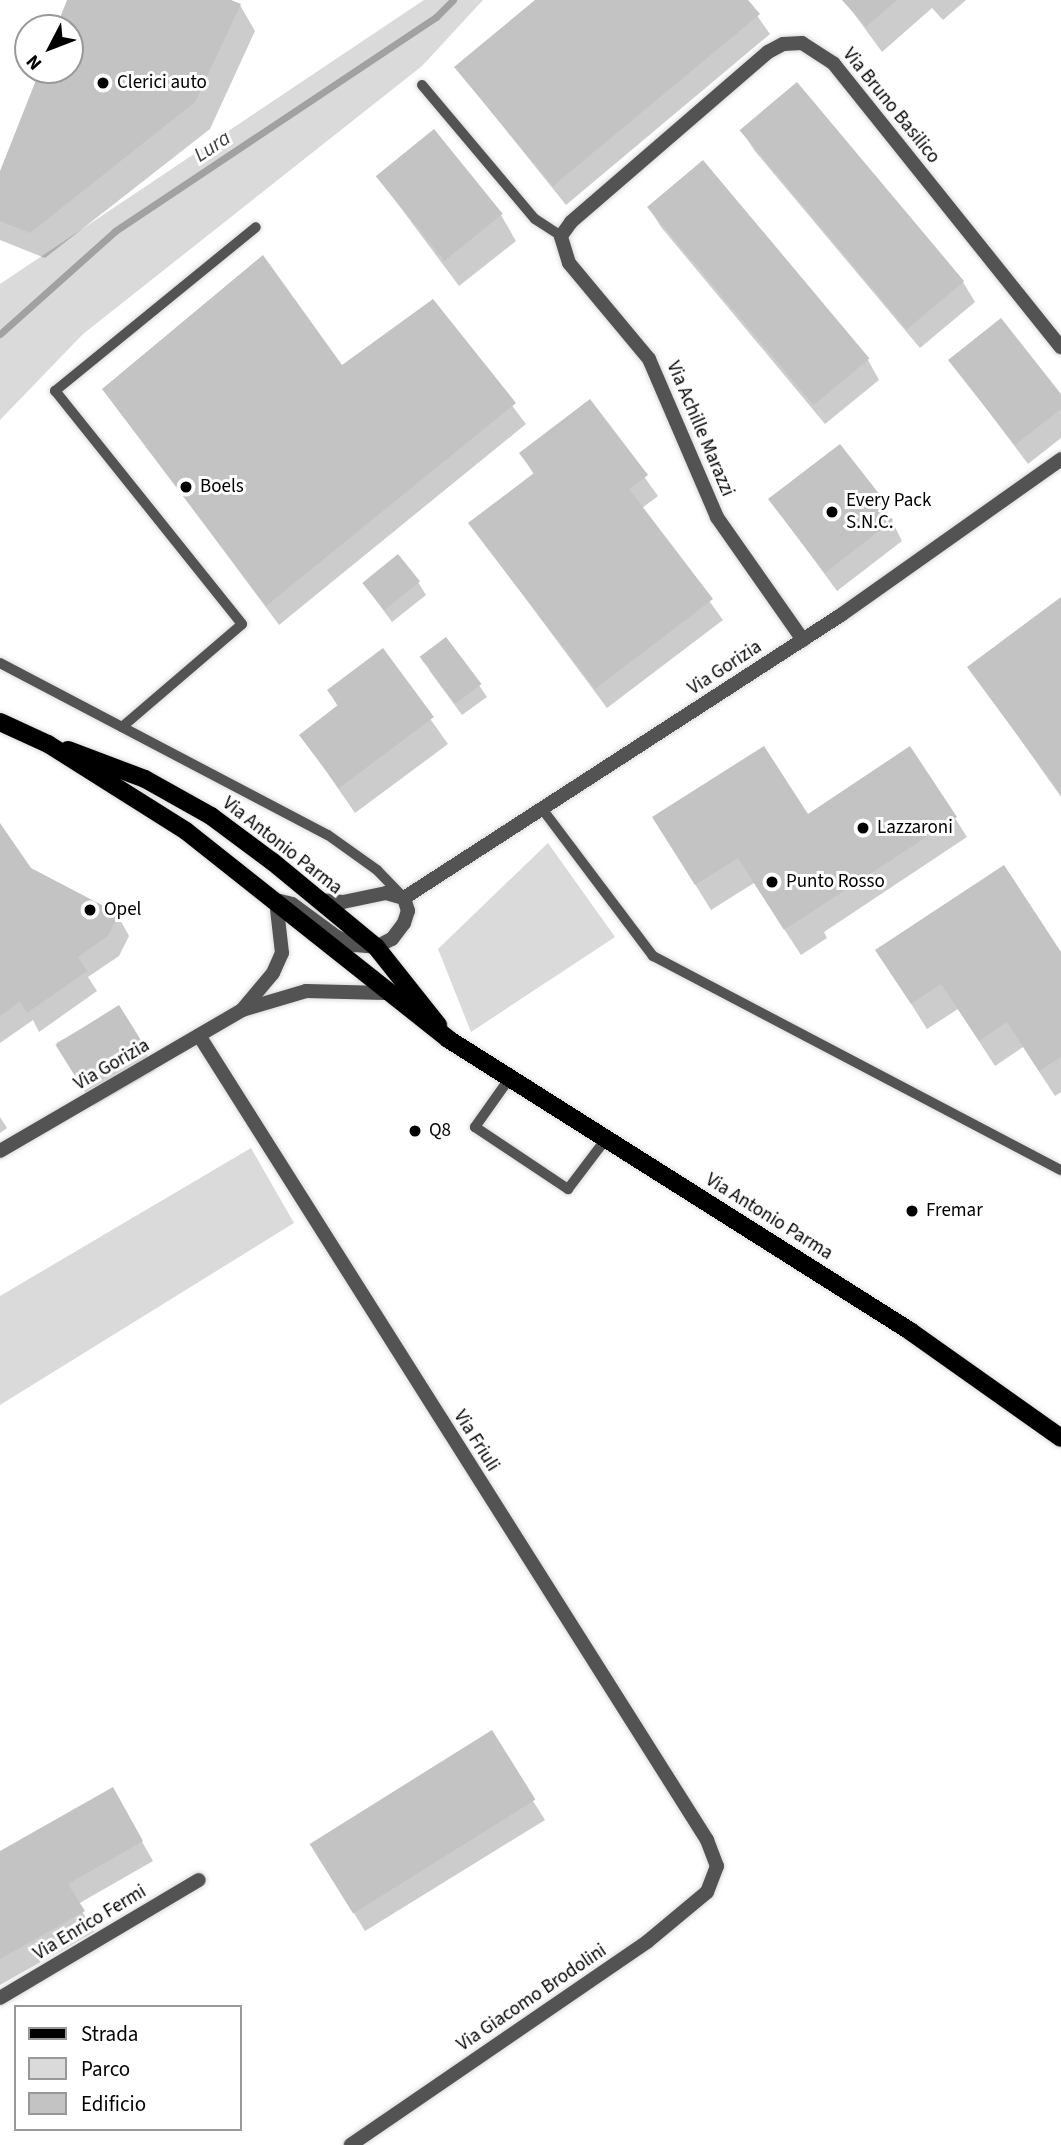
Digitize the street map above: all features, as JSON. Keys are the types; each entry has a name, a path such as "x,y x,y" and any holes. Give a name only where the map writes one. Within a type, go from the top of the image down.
{"main road":[{"name":"Via Antonio Parma","path":"0,722 48,744 186,831 276,900 385,992 448,1039 910,1331 1061,1438"},
{"name":"Via Antonio Parma","path":"48,744 95,757 145,779 211,816 376,947 448,1039"}],"street":[{"name":"Via Bruno Basilico","path":"561,236 570,222 768,52 783,44 802,43 834,64 1061,347"},
{"name":"Via Achille Marazzi","path":"561,236 569,263 649,359 717,517 803,640"},
{"name":"Via Gorizia","path":"404,898 803,640 1061,459"},
{"path":"276,900 292,904 337,937 376,947 393,939 404,923 408,911 404,898 386,893 343,902 320,900"},
{"name":"Via Gorizia","path":"242,1010 273,973 282,953 276,900"},
{"name":"Via Gorizia","path":"0,1151 200,1037 242,1010 306,991 385,992"},
{"name":"Via Friuli","path":"200,1037 700,1828 717,1866"},
{"name":"Via Giacomo Brodolini","path":"351,2145 666,1928 707,1892 717,1866"},
{"name":"Via Enrico Fermi","path":"0,1998 199,1880"}],"lane":[{"path":"422,85 535,219 561,236"},
{"path":"122,727 242,624 55,391 256,227"},
{"path":"0,663 328,835 377,870 404,898"},
{"path":"543,810 653,956 1061,1170"},
{"path":"509,1079 475,1127 568,1189 606,1139"}],"green space":[{"path":"424,0 483,0 422,66 83,334 0,420 0,284"},
{"path":"548,843 615,937 471,1032 438,949"},
{"path":"251,1148 294,1223 0,1405 0,1296"}],"building":[{"path":"67,0 231,0 241,4 195,102 30,233 0,221 0,171 34,84 84,84 84,14 62,14"},
{"path":"535,0 748,0 760,14 553,186 454,67"},
{"path":"842,0 897,0 866,27"},
{"path":"797,82 964,281 907,329 740,130"},
{"path":"434,129 503,214 444,261 376,176"},
{"path":"703,160 869,358 814,405 647,207"},
{"path":"263,255 342,365 433,299 516,403 266,606 102,389"},
{"path":"1001,318 1061,394 1061,409 1015,445 948,360"},
{"path":"590,399 648,475 629,489 713,599 595,689 468,523 534,473 519,453"},
{"name":"Every Pack S.N.C.","path":"840,444 884,500 880,504 893,520 825,573 768,499"},
{"path":"398,554 420,581 384,610 362,583"},
{"path":"1061,597 1061,794 967,667"},
{"path":"446,637 482,684 455,704 420,657"},
{"path":"383,648 434,717 339,788 299,735 338,705 327,690"},
{"path":"764,746 808,814 910,746 957,817 784,930 738,858 695,885 652,817"},
{"path":"0,823 31,868 119,914 108,936 78,957 87,971 27,1013 20,1001 0,1016"},
{"path":"1004,865 1061,952 1061,1057 1039,1071 1007,1022 979,1041 941,984 911,1004 875,950"},
{"path":"119,1005 147,1049 83,1089 55,1045"},
{"path":"492,1730 535,1800 353,1913 310,1844"},
{"path":"113,1787 143,1841 68,1884 85,1911 0,1959 0,1851"}],"waterway":[{"name":"Lura","path":"0,334 115,231 436,17 453,0"}],"place":[{"name":"Clerici auto","path":"103,83"},
{"name":"Boels","path":"186,487"},
{"name":"Every Pack S.N.C.","path":"832,512"},
{"name":"Lazzaroni","path":"863,828"},
{"name":"Punto Rosso","path":"772,882"},
{"name":"Opel","path":"90,910"},
{"name":"Q8","path":"415,1131"},
{"name":"Fremar","path":"912,1211"}]}
